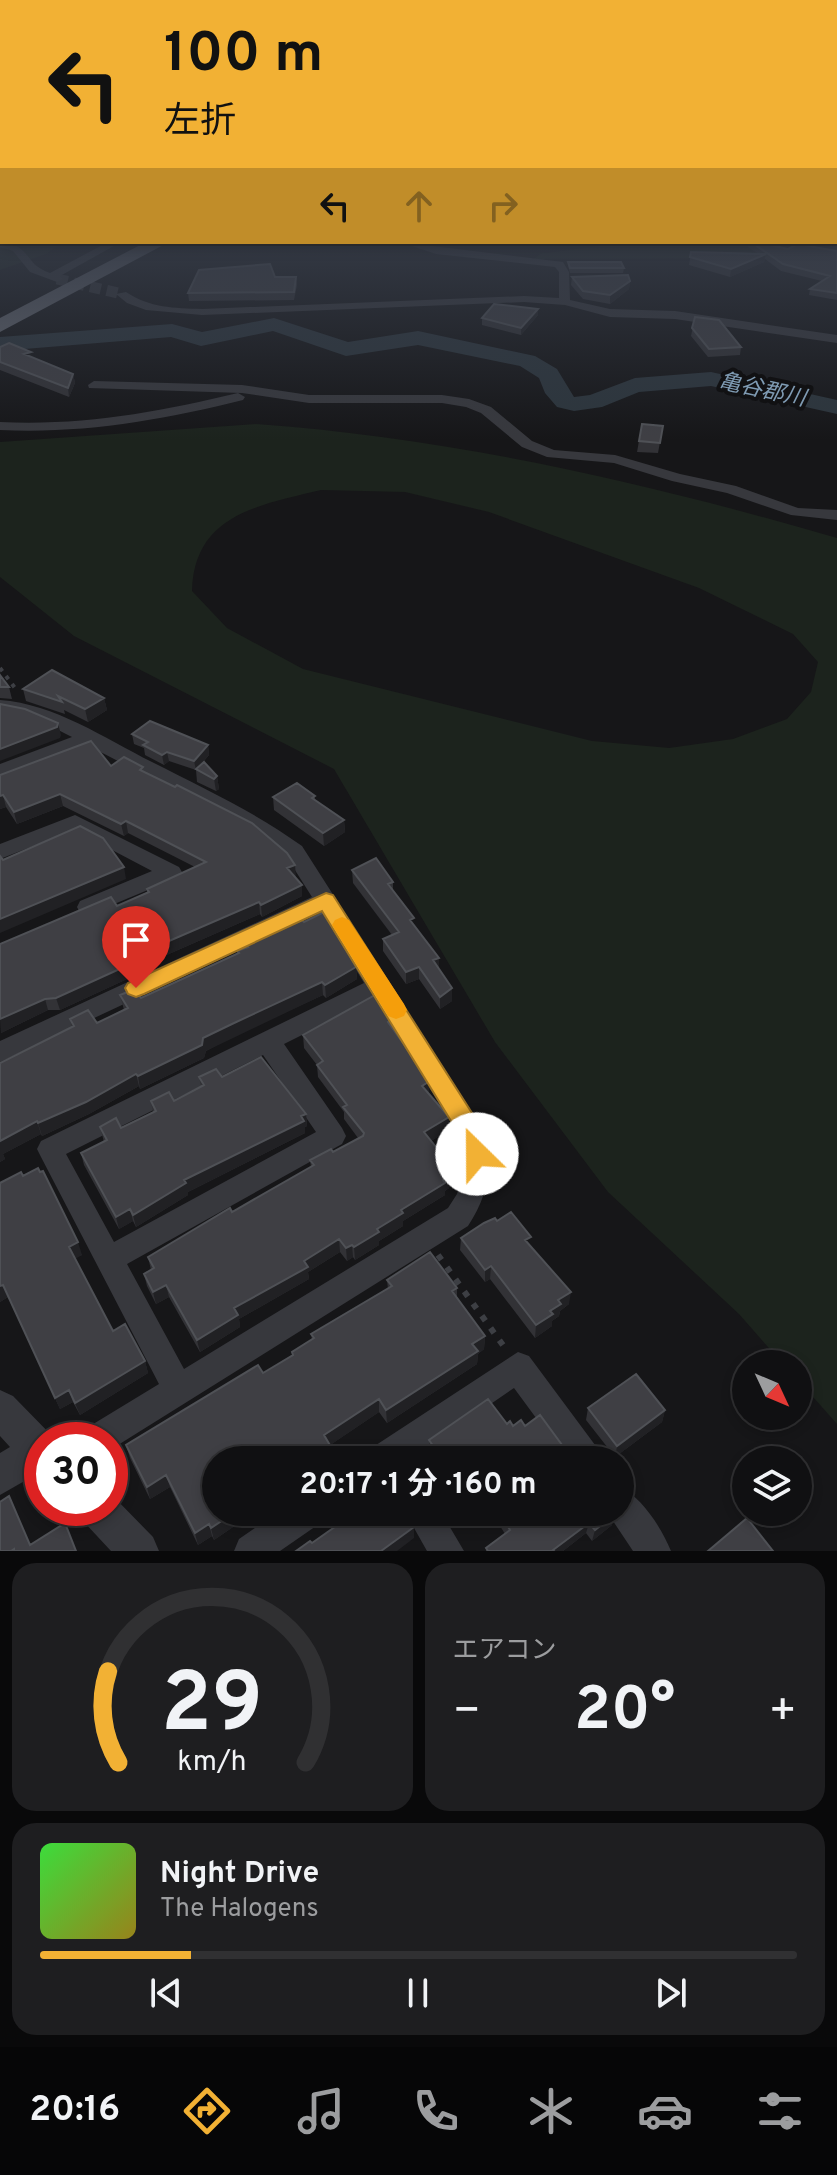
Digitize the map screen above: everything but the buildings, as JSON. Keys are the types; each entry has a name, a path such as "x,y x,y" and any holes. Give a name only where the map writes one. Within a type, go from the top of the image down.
{"highway":[{"path":"6,317 45,295"},
{"path":"6,317 50,295"}],"street":[{"path":"124,295 134,303 158,310 202,312 501,299 565,302 610,313 675,315 837,339"},
{"path":"564,295 565,302"},
{"path":"94,385 242,389 309,399 442,399 469,403 486,410 527,444 552,454 615,459 677,478 731,489 796,512 837,515"},
{"path":"0,426 43,429 104,425 262,392"},
{"path":"8,707 48,717 90,737 279,838 294,851 470,1131 477,1154 477,1176 472,1198 458,1217 427,1239 125,1422"},
{"path":"0,771 90,737"},
{"path":"0,852 75,822 171,872 71,915"},
{"path":"0,1052 326,900"},
{"path":"178,1389 50,1149 381,985"},
{"path":"108,1260 333,1136 267,1040"},
{"path":"405,1446 518,1367 577,1446"},
{"path":"0,1409 24,1434"},
{"path":"0,1475 24,1461"},
{"path":"634,1523 654,1551"},
{"path":"115,1526 139,1551"},
{"path":"251,1551 287,1526"},
{"path":"431,1526 447,1551"}],"path":[{"path":"0,668 21,696 8,707"},
{"path":"427,1239 518,1367"}],"shaded area":[{"path":"256,424 403,440 550,466 694,499 837,538 837,1424 812,1396 812,1350 771,1350 739,1314 608,1192 495,1042 334,769 74,636 0,577 0,442","holes":["321,490 405,492 489,512 699,588 793,634 818,662 811,692 787,719 733,739 669,748 592,741 303,669 227,628 192,591 196,565 204,545 218,529 234,517 275,501"]}],"waterway":[{"name":"亀谷郡川","path":"0,344 172,330 201,339 274,324 346,349 418,338 527,361 549,374 557,393 565,402 574,404 594,402 635,385 711,379 837,407"}],"slow traffic":[{"path":"342,925 396,1010"}],"route":[{"path":"136,988 326,900 470,1131 477,1154"}]}
